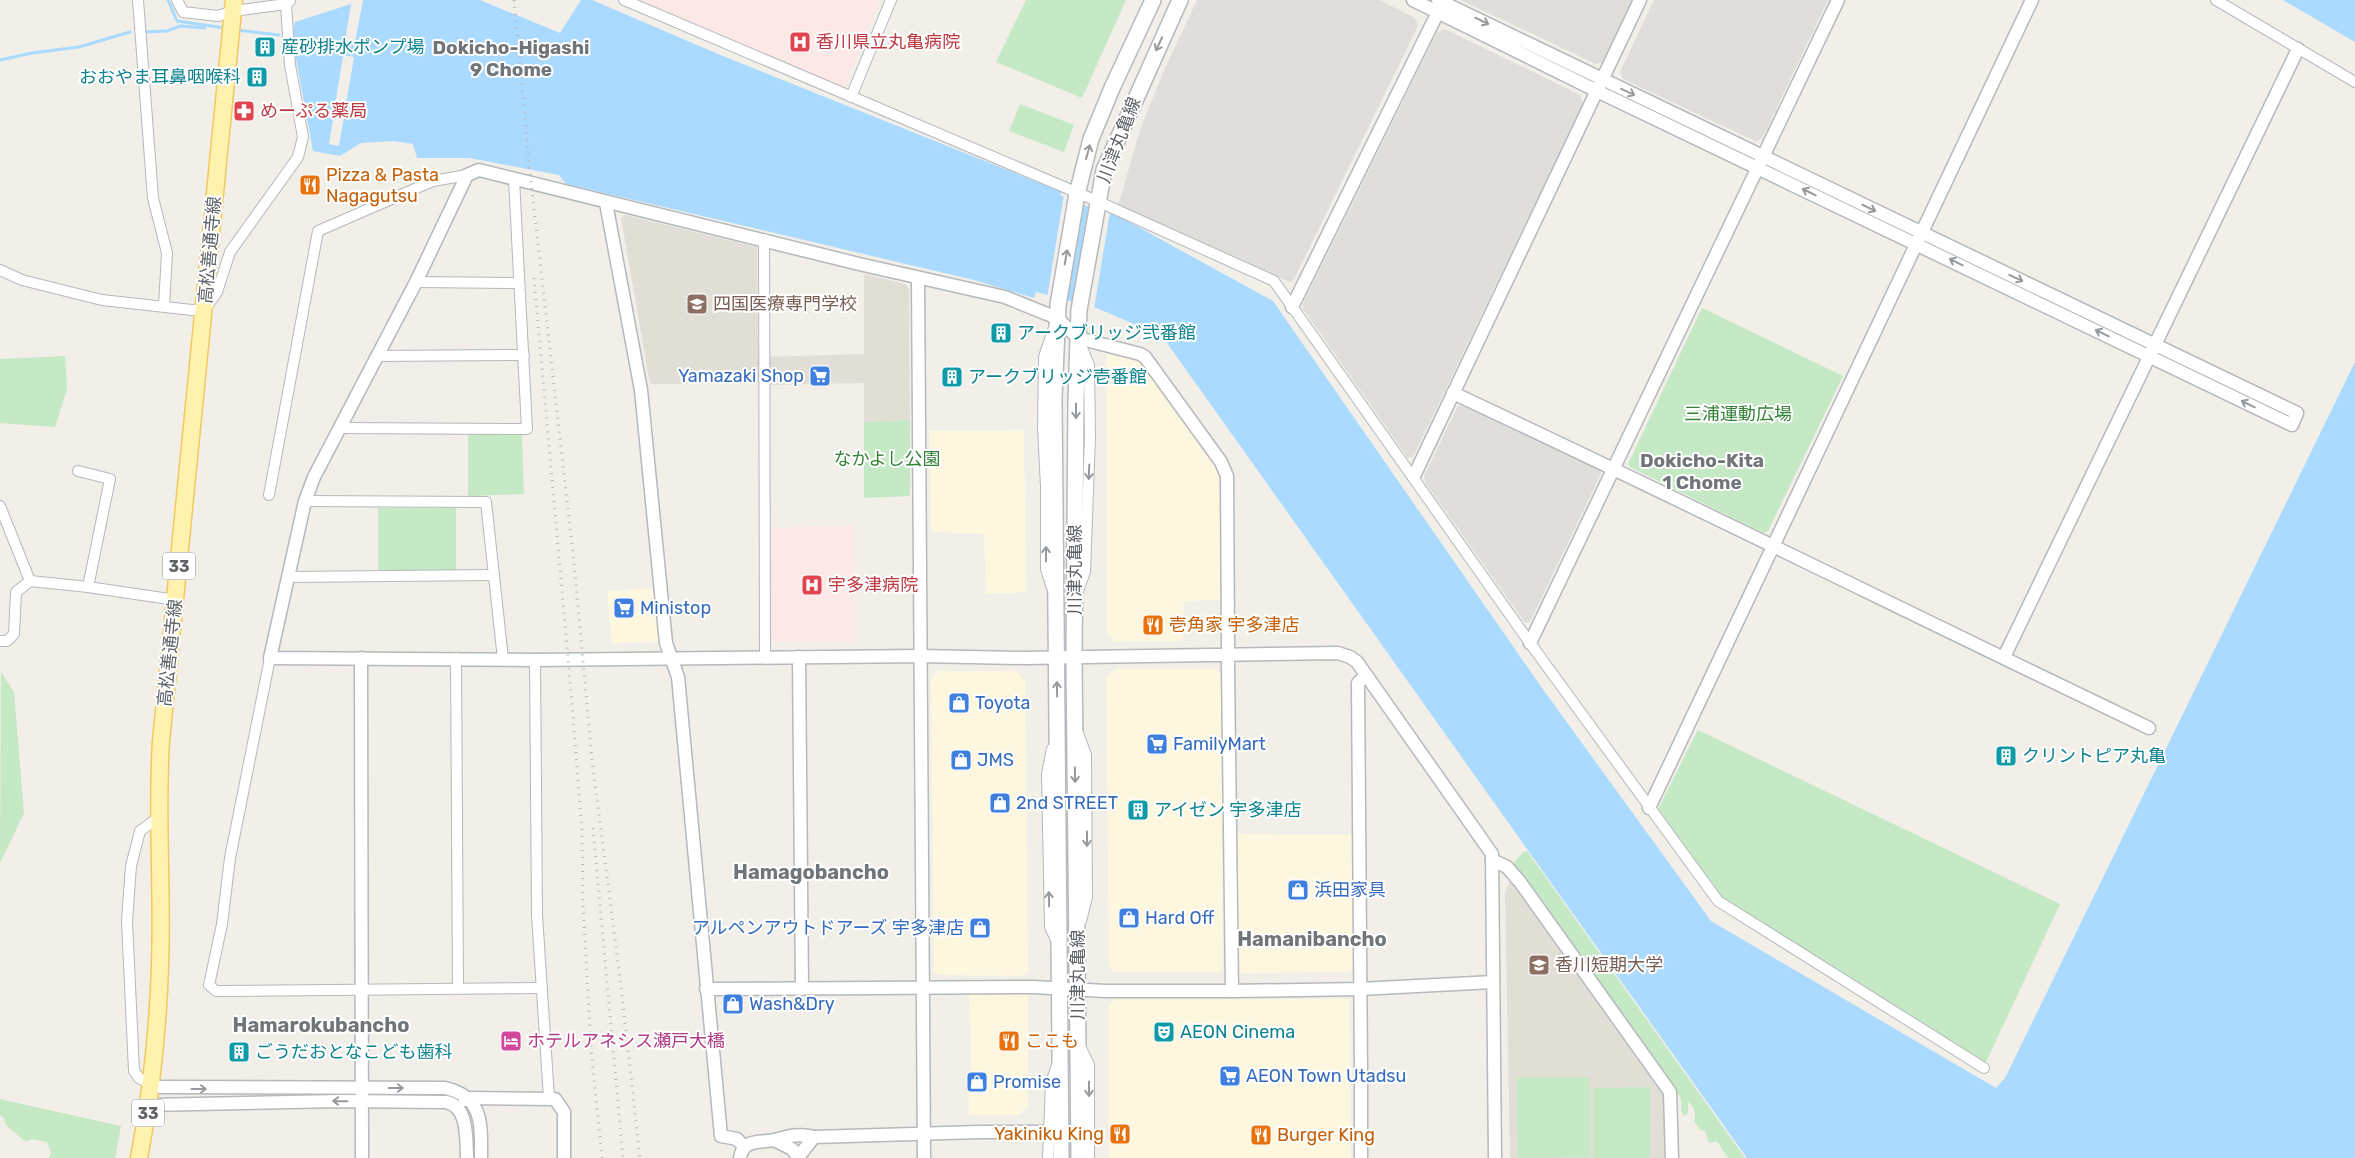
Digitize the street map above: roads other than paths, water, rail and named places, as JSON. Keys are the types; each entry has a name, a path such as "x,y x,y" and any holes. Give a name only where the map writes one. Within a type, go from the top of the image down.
{"main road":[{"name":"川津丸亀線","path":"1061,1158 1054,398 1057,311 1077,196 1092,139 1112,88 1153,0"},
{"name":"川津丸亀線","path":"1079,1158 1074,657 1078,338 1080,310 1104,170 1180,0"},
{"name":"高松善通寺線","path":"140,1158 149,1105 160,964 159,817 161,741 205,309 233,8"}],"street":[{"path":"138,0 153,198 167,253 164,306"},
{"path":"0,270 22,280 102,300 192,310 205,309 217,292 230,252 298,157 303,137 290,66 289,2 233,8 218,16 189,15 182,12 176,0"},
{"path":"624,0 1274,281 1414,476 1530,643 1718,901 1984,1068"},
{"path":"851,97 891,0"},
{"path":"1413,0 1441,4 1599,85 1761,161 2152,351 2292,425 2297,413 2152,351"},
{"path":"1414,476 1640,0"},
{"path":"1530,643 1612,468 1838,0"},
{"path":"1649,808 2032,0"},
{"path":"2216,0 2355,82"},
{"path":"1292,307 1441,4"},
{"path":"2004,658 2298,49"},
{"path":"269,495 318,231 434,181 467,175 479,170 606,203 764,239 1057,311 1078,338 1145,357 1225,467 1227,476 1232,991"},
{"path":"467,175 416,282 314,477 305,501 270,658 230,858 222,924 209,985 216,990 540,988"},
{"path":"341,428 527,430 514,179"},
{"path":"606,203 641,390 666,644 678,677 721,1136 737,1139 742,1152 754,1141 774,1140 784,1143 799,1157 814,1137"},
{"path":"764,239 765,657"},
{"path":"918,278 924,1158"},
{"path":"416,282 518,283"},
{"path":"377,356 524,355"},
{"path":"1453,393 2149,728"},
{"path":"78,471 110,479 88,587"},
{"path":"305,501 486,502 503,659"},
{"path":"0,506 30,581"},
{"path":"288,577 494,575"},
{"path":"0,640 7,641 14,634 16,592 30,581 88,587 176,600"},
{"path":"270,658 535,660 670,657 1228,656 1338,653 1350,657 1357,662 1489,849 1492,860 1495,1158"},
{"path":"799,657 802,989"},
{"path":"361,658 362,1158"},
{"path":"456,658 458,988"},
{"path":"535,660 536,915 549,1098"},
{"path":"1361,1158 1358,683 1366,675"},
{"path":"159,817 140,831 131,866 127,921 134,1071 140,1078 150,1086 446,1088 463,1094 476,1109 481,1123 481,1158"},
{"path":"1492,860 1506,867 1520,882 1670,1092 1672,1158"},
{"path":"706,989 1060,988 1232,991 1360,989 1494,982"},
{"path":"1078,1042 1089,1065 1089,1158"},
{"path":"1048,1158 1051,1083 1060,1054"},
{"path":"456,1106 468,1098 555,1099 564,1112 564,1158"},
{"path":"149,1105 446,1102 456,1106 466,1128 467,1158"},
{"path":"774,1140 786,1135 814,1137 1048,1132"}],"water":[{"path":"363,0 480,0 560,33 581,0 592,0 718,54 1062,192 1060,195 1109,215 1111,212 1273,301 1542,688 1711,921 1996,1088 2005,1078 2355,362 2355,1158 1747,1158 1162,336 1094,307 1036,292 1034,298 974,280 566,184 559,175 469,158 417,158 413,144 393,141 361,143 340,156 313,151 292,37 295,22 351,4 345,41 355,42","holes":["343,55 354,57 339,146 329,144"]},
{"path":"2283,0 2355,0 2355,42"}],"waterway":[{"path":"168,0 177,21 225,28"},
{"path":"146,32 167,31 180,26 205,28"},
{"path":"236,30 279,35"},
{"path":"0,60 32,53 79,47 130,32"}],"railway":[{"path":"514,0 530,173 574,562 592,760 621,986 640,1158"},
{"path":"534,278 582,831 583,903 591,1048 602,1158"},
{"path":"593,828 623,1158"}],"place":[{"name":"香川県立丸亀病院","path":"800,42"},
{"name":"産砂排水ポンプ場","path":"265,47"},
{"name":"おおやま耳鼻咽喉科","path":"257,77"},
{"name":"めーぷる薬局","path":"244,111"},
{"name":"Pizza & Pasta Nagagutsu","path":"310,185"},
{"name":"四国医療専門学校","path":"697,304"},
{"name":"アークブリッジ弐番館","path":"1001,333"},
{"name":"Yamazaki Shop","path":"820,376"},
{"name":"アークブリッジ壱番館","path":"952,377"},
{"name":"宇多津病院","path":"812,585"},
{"name":"Ministop","path":"624,608"},
{"name":"壱角家 宇多津店","path":"1153,625"},
{"name":"Toyota","path":"959,703"},
{"name":"FamilyMart","path":"1157,744"},
{"name":"クリントピア丸亀","path":"2006,756"},
{"name":"JMS","path":"961,760"},
{"name":"2nd STREET","path":"1000,803"},
{"name":"アイゼン 宇多津店","path":"1138,810"},
{"name":"浜田家具","path":"1298,890"},
{"name":"Hard Off","path":"1129,918"},
{"name":"アルペンアウトドアーズ 宇多津店","path":"980,928"},
{"name":"香川短期大学","path":"1539,965"},
{"name":"Wash&Dry","path":"733,1004"},
{"name":"AEON Cinema","path":"1164,1032"},
{"name":"ホテルアネシス瀬戸大橋","path":"511,1041"},
{"name":"ここも","path":"1009,1041"},
{"name":"ごうだおとなこども歯科","path":"239,1052"},
{"name":"AEON Town Utadsu","path":"1230,1076"},
{"name":"Promise","path":"977,1082"},
{"name":"Yakiniku King","path":"1120,1134"},
{"name":"Burger King","path":"1261,1135"}],"district":[{"name":"Dokicho-Higashi 9 Chome","path":"511,58"},
{"name":"Dokicho-Kita 1 Chome","path":"1702,471"},
{"name":"Hamagobancho","path":"811,872"},
{"name":"Hamanibancho","path":"1312,939"},
{"name":"Hamarokubancho","path":"321,1025"}],"park label":[{"name":"三浦運動広場","path":"1738,414"},
{"name":"なかよし公園","path":"887,459"}]}
